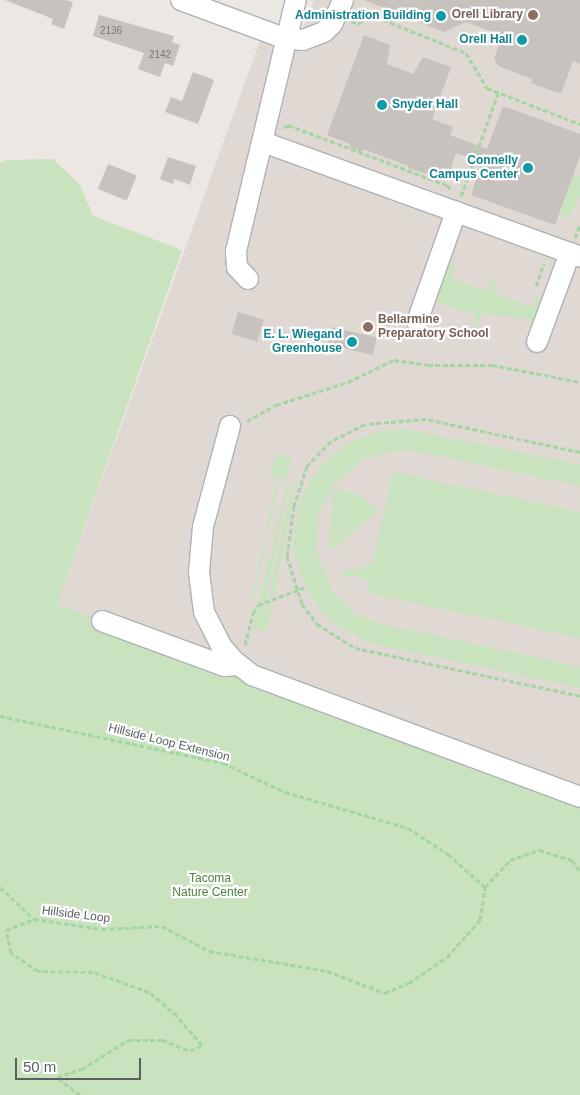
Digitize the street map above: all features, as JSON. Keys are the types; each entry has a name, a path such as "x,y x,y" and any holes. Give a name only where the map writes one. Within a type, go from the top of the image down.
{"street":[{"path":"181,0 284,38 303,40 315,36 328,28 340,8"},
{"path":"248,279 238,267 236,251 272,99 284,38 296,0"},
{"path":"262,142 575,255 537,342"},
{"path":"417,322 456,212"},
{"path":"228,431 198,546 199,572 202,603 212,630 221,646 239,665 252,675 580,797"},
{"path":"102,621 224,666 239,665"}],"path":[{"path":"340,8 359,24 369,14 466,53 487,88 580,124"},
{"path":"456,212 498,93"},
{"path":"228,431 270,407 348,382 394,360 428,365 492,365 580,382"},
{"path":"580,452 426,418 388,420 347,432 313,457 300,483 287,548 296,591 318,624 355,648 580,696"},
{"path":"239,665 252,613 258,605 305,587"},
{"name":"Hillside Loop Extension","path":"0,716 223,763 285,792 408,828 448,854 485,888"},
{"path":"485,888 510,860 539,850 572,860 580,872"},
{"path":"0,887 34,919"},
{"name":"Hillside Loop","path":"80,1095 57,1077 82,1069 128,1040 162,1040 190,1051 202,1045 177,1016 148,992 93,972 38,971 11,953 6,930 34,919 102,929 162,926 209,951 327,971 385,993 409,983 447,957 480,920 485,888"}],"shaded area":[{"name":"Bellarmine Preparatory School","path":"314,0 580,0 580,802 57,604 261,38 294,50"}],"green space":[{"name":"Tacoma Nature Center","path":"53,159 80,185 93,216 182,250 57,604 580,801 580,1095 0,1095 0,163 6,160"},
{"path":"574,174 580,176 580,195 576,201 578,203 566,220 559,215"},
{"path":"448,263 456,264 451,278 487,291 491,281 496,279 494,294 533,307 537,295 543,296 530,333 530,319 482,314 477,328 474,325 476,314 432,301"},
{"path":"405,429 580,464 580,486 415,451 393,451 366,458 334,484 318,515 316,550 332,590 355,613 378,623 580,667 580,688 370,643 333,623 312,599 301,578 294,546 298,507 312,477 328,459 350,442 376,432"},
{"path":"276,455 292,458 287,479 280,477 254,599 252,599 277,477 271,475"},
{"path":"393,472 580,512 580,638 367,593 369,580 352,575 344,578 343,570 351,571 373,562"},
{"path":"287,482 290,482 263,610 266,611 293,483 296,484 267,631 253,628"},
{"path":"334,489 359,495 378,511 333,549 329,546"}],"building":[{"path":"5,0 66,0 73,2 64,29 51,24 53,19"},
{"path":"364,0 580,0 580,64 573,61 561,94 531,83 532,79 498,66 494,59 500,42 493,39 495,33 466,22 444,32"},
{"path":"99,15 174,36 172,42 180,45 173,66 165,63 160,77 138,69 144,53 93,36"},
{"path":"364,35 390,45 387,64 413,74 423,57 451,67 432,119 453,127 450,135 487,149 503,106 580,134 580,156 555,225 471,195 482,162 456,153 447,180 408,168 409,166 363,149 362,152 349,147 350,144 327,135"},
{"path":"193,72 214,80 198,124 165,112 171,97 182,101"},
{"path":"168,157 196,166 190,185 174,179 173,184 160,179"},
{"path":"108,164 137,176 127,201 98,189"},
{"path":"238,312 264,320 257,342 231,334"},
{"name":"E. L. Wiegand Greenhouse","path":"331,327 377,338 373,355 327,345"}],"place":[{"name":"Orell Library","path":"533,15"},
{"name":"Administration Building","path":"441,16"},
{"name":"Orell Hall","path":"522,40"},
{"name":"Snyder Hall","path":"382,105"},
{"name":"Connelly Campus Center","path":"528,168"},
{"name":"Bellarmine Preparatory School","path":"368,327"},
{"name":"E. L. Wiegand Greenhouse","path":"352,342"}]}
